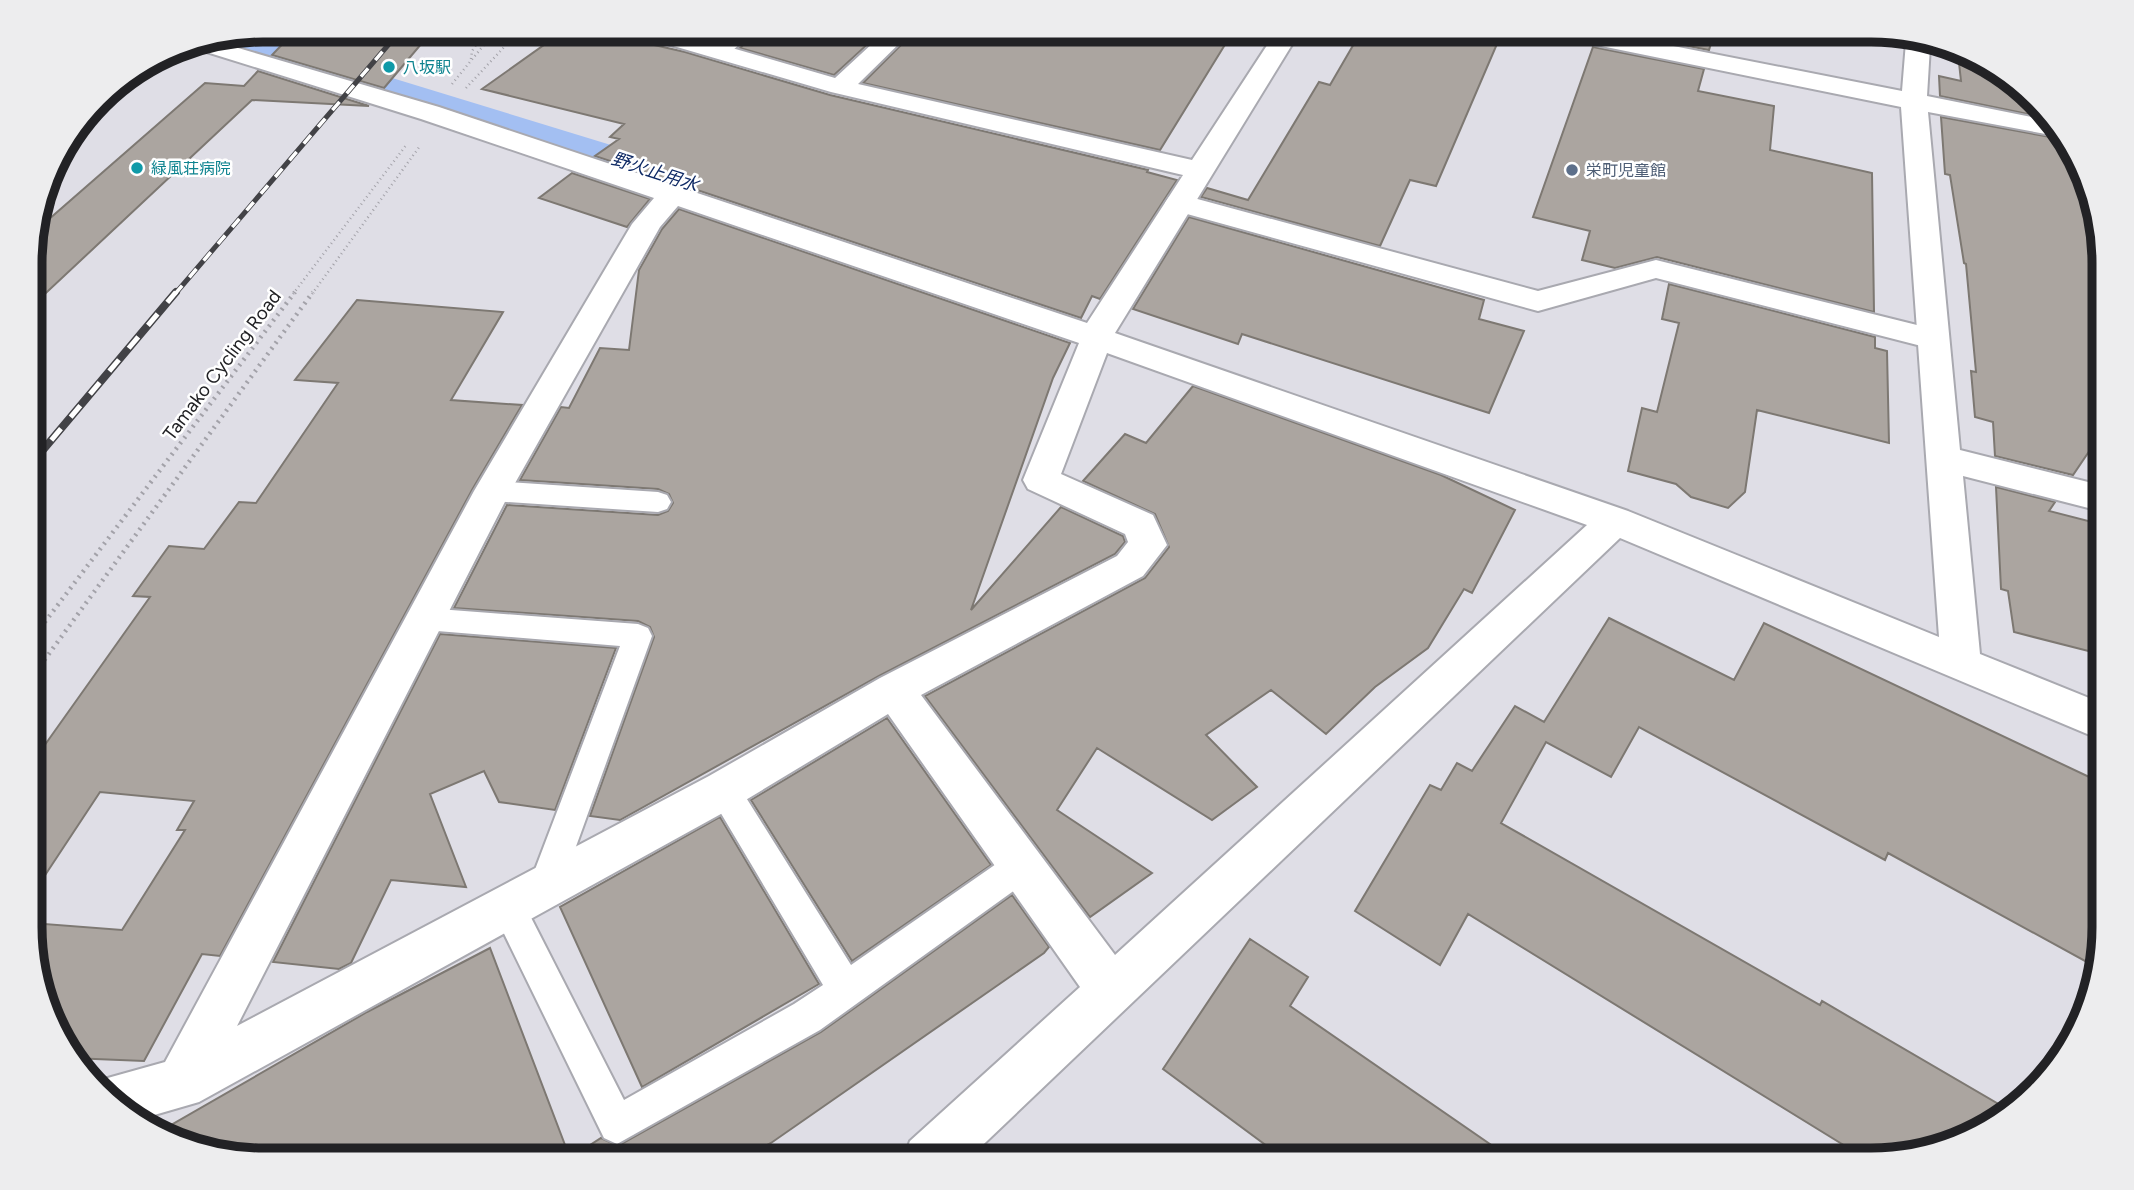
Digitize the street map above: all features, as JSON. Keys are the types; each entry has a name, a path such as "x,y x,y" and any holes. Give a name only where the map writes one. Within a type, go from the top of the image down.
{"street":[{"path":"684,42 840,87 1199,170"},
{"path":"840,87 888,42"},
{"path":"122,1097 181,1084 723,790 894,690 1130,566 1148,545 1140,525 1041,480 1095,337 1281,42"},
{"path":"1616,42 2045,128"},
{"path":"214,48 440,107 672,195 1095,337 1615,521 2092,718"},
{"path":"1918,48 1914,103 1961,663"},
{"path":"181,1084 492,491 647,224 672,195"},
{"path":"1179,203 1538,301 1656,269 1933,340"},
{"path":"1944,458 2092,496"},
{"path":"942,1148 1615,521"},
{"path":"894,690 1111,989"}],"lane":[{"path":"719,53 732,42"},
{"path":"492,491 657,502"},
{"path":"425,619 638,636 526,897 617,1125 807,1017 1021,866"},
{"path":"723,790 846,990"}],"path":[{"path":"471,60 472,51 478,42"},
{"name":"Tamako Cycling Road","path":"42,626 440,107 486,42"},
{"path":"460,94 509,42"},
{"path":"42,663 440,107"}],"building":[{"path":"284,42 423,42 384,88 272,55"},
{"path":"553,42 641,42 685,52 830,95 1148,170 1147,172 1177,180 1100,299 1092,296 1081,318 595,156 619,139 610,137 624,124 482,89 544,45"},
{"path":"746,42 870,42 834,75 740,48"},
{"path":"904,42 1227,42 1160,150 863,83"},
{"path":"1355,42 1498,42 1436,186 1410,180 1380,246 1201,197 1207,188 1248,200 1319,82 1330,85"},
{"path":"1667,42 1711,42 1709,50"},
{"path":"1593,47 1704,69 1698,91 1774,106 1770,150 1872,173 1874,312 1657,257 1615,268 1582,260 1590,231 1533,217"},
{"path":"1959,63 1981,72 2005,88 2034,115 1940,96 1939,76 1961,81"},
{"name":"緑風荘病院","path":"258,71 369,106 252,100 42,297 42,263 47,221 205,83 244,86"},
{"path":"1941,117 2051,137 2075,179 2088,220 2092,249 2092,447 2073,475 1995,456 1993,422 1975,417 1971,371 1976,372 1966,264 1950,175 1945,174"},
{"path":"572,173 650,199 627,227 539,198"},
{"path":"679,209 1070,343 1053,378 971,610 1061,507 1123,536 1125,542 1115,554 879,676 620,820 590,816 654,637 650,627 638,621 454,608 507,505 658,515 668,511 673,503 669,494 658,489 520,480 561,407 569,408 600,348 629,350 639,270 662,229"},
{"path":"1189,217 1484,300 1479,319 1524,331 1489,413 1242,334 1238,344 1133,309"},
{"path":"1669,284 1875,337 1875,348 1887,351 1889,443 1757,410 1745,492 1728,508 1691,497 1676,484 1628,471 1642,408 1657,412 1679,323 1662,319"},
{"path":"357,300 503,312 451,400 522,405 472,490 220,956 202,954 144,1061 86,1059 65,1025 54,998 46,970 42,924 122,930 185,830 177,830 194,801 100,792 42,880 42,749 150,597 133,596 169,546 204,549 239,502 256,503 338,383 295,380"},
{"path":"1193,386 1441,475 1515,510 1472,593 1464,589 1428,648 1375,687 1326,734 1271,690 1206,735 1257,787 1212,820 1097,748 1057,810 1152,873 1090,917 925,696 1145,578 1169,547 1155,514 1083,481 1125,434 1146,443"},
{"path":"1996,487 2055,502 2049,511 2092,522 2092,652 2014,632 2008,591 2001,589"},
{"path":"1609,618 1734,680 1764,623 2092,778 2092,941 2089,963 1888,853 1885,860 1639,727 1611,777 1546,742 1501,823 1820,1005 1822,1001 2000,1105 1969,1125 1914,1144 1885,1148 1848,1148 1468,914 1440,965 1355,911 1430,785 1441,790 1457,763 1472,771 1515,706 1544,722"},
{"path":"440,634 616,648 555,810 499,802 484,771 430,794 466,887 391,880 351,963 339,969 273,962"},
{"path":"887,718 991,865 852,961 751,800"},
{"path":"720,817 819,984 642,1087 560,907"},
{"path":"1012,895 1049,947 761,1148 586,1148 601,1138 618,1146 821,1032"},
{"path":"1250,939 1308,977 1290,1006 1496,1148 1270,1148 1163,1069"},
{"path":"490,948 566,1148 263,1148 206,1140 169,1126 367,1012"}],"waterway":[{"name":"野火止用水","path":"240,43 672,177"}],"railway":[{"path":"175,294 391,42"},
{"path":"42,451 176,292"}],"place":[{"name":"八坂駅","path":"389,67"},
{"name":"緑風荘病院","path":"137,168"},
{"name":"栄町児童館","path":"1572,170"}]}
